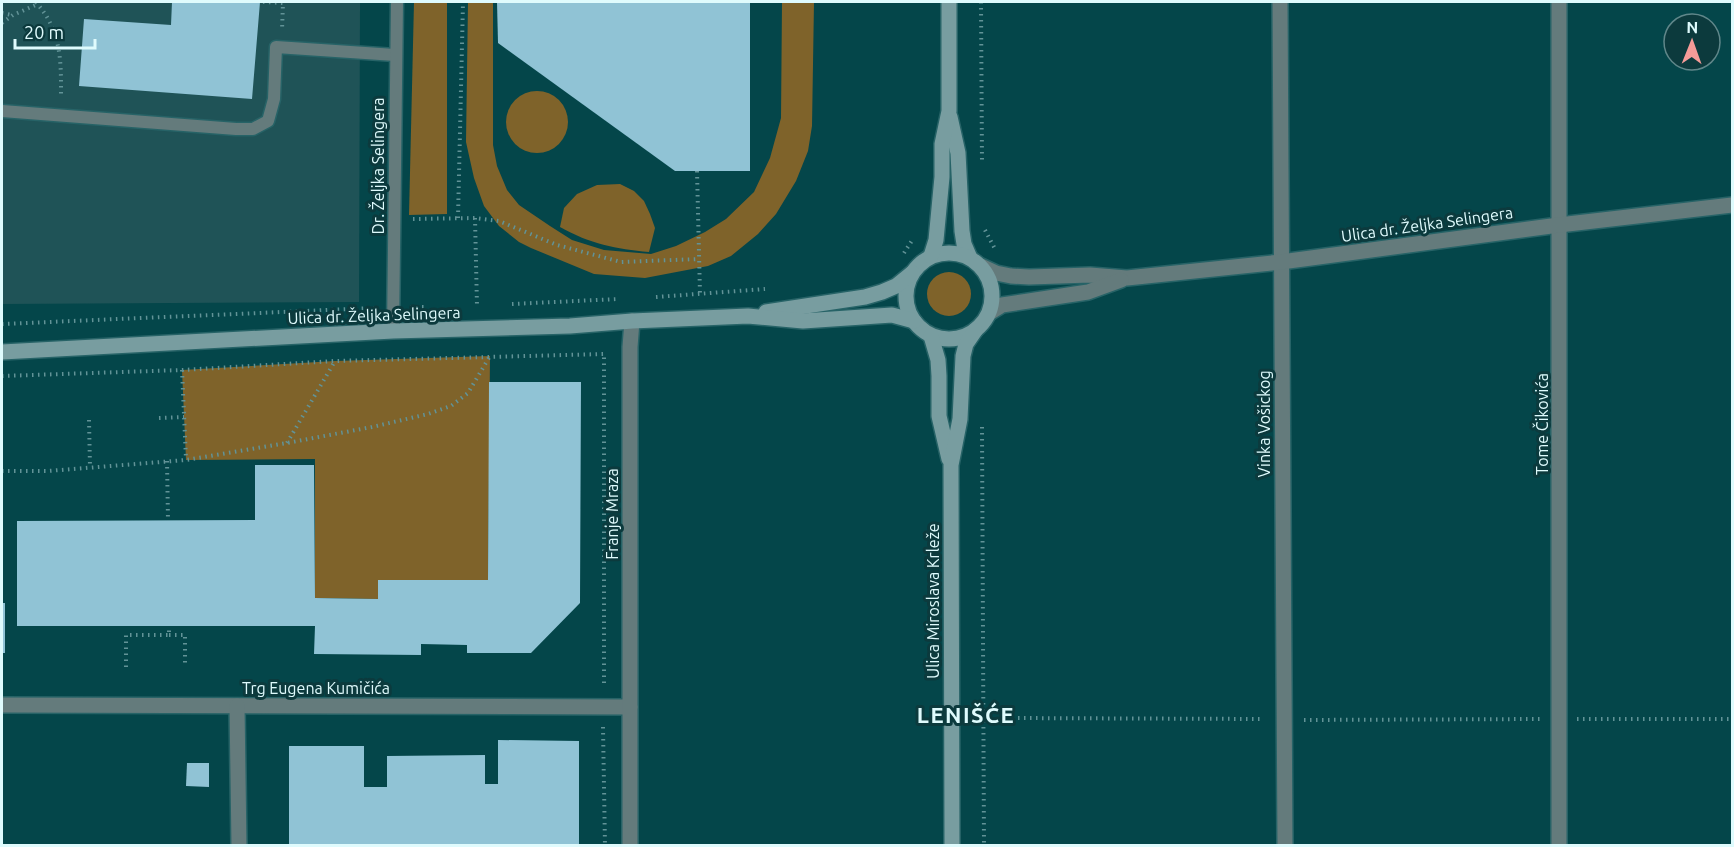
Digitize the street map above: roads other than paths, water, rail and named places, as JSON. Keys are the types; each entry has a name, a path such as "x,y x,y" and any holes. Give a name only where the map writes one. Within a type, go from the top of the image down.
{"street":[{"path":"931,256 936,240 942,144 949,111 949,2"},
{"name":"Vinka Vošickog","path":"1280,2 1285,846"},
{"name":"Tome Čikovića","path":"1559,2 1559,846"},
{"path":"949,111 958,153 964,244 988,277 992,288 992,301 983,323 975,331 965,336 942,339 922,330 908,310 905,297 912,273 920,263 931,256 944,253 958,253 976,262"},
{"name":"Ulica dr. Željka Selingera","path":"976,262 996,273 1011,276 1090,275 1127,278 1732,205"},
{"name":"Ulica dr. Željka Selingera","path":"748,316 865,297 896,286 912,273"},
{"name":"Ulica dr. Željka Selingera","path":"989,313 1002,305 1088,292 1127,278"},
{"name":"Ulica dr. Željka Selingera","path":"2,351 748,316 803,321 892,315 914,321"},
{"name":"Franje Mraza","path":"630,846 630,347 632,321"},
{"name":"Ulica Miroslava Krleže","path":"952,846 951,465 960,419 963,356 966,344 975,331"},
{"name":"Ulica Miroslava Krleže","path":"931,336 938,360 939,416 951,465"},
{"name":"Trg Eugena Kumičića","path":"2,705 630,707"},
{"path":"237,706 239,846"}],"lane":[{"name":"Dr. Željka Selingera","path":"393,331 397,2"},
{"path":"2,111 253,129 268,121 274,99 276,47 395,55"}],"district":[{"name":"LENIŠĆE","path":"966,714"}]}
